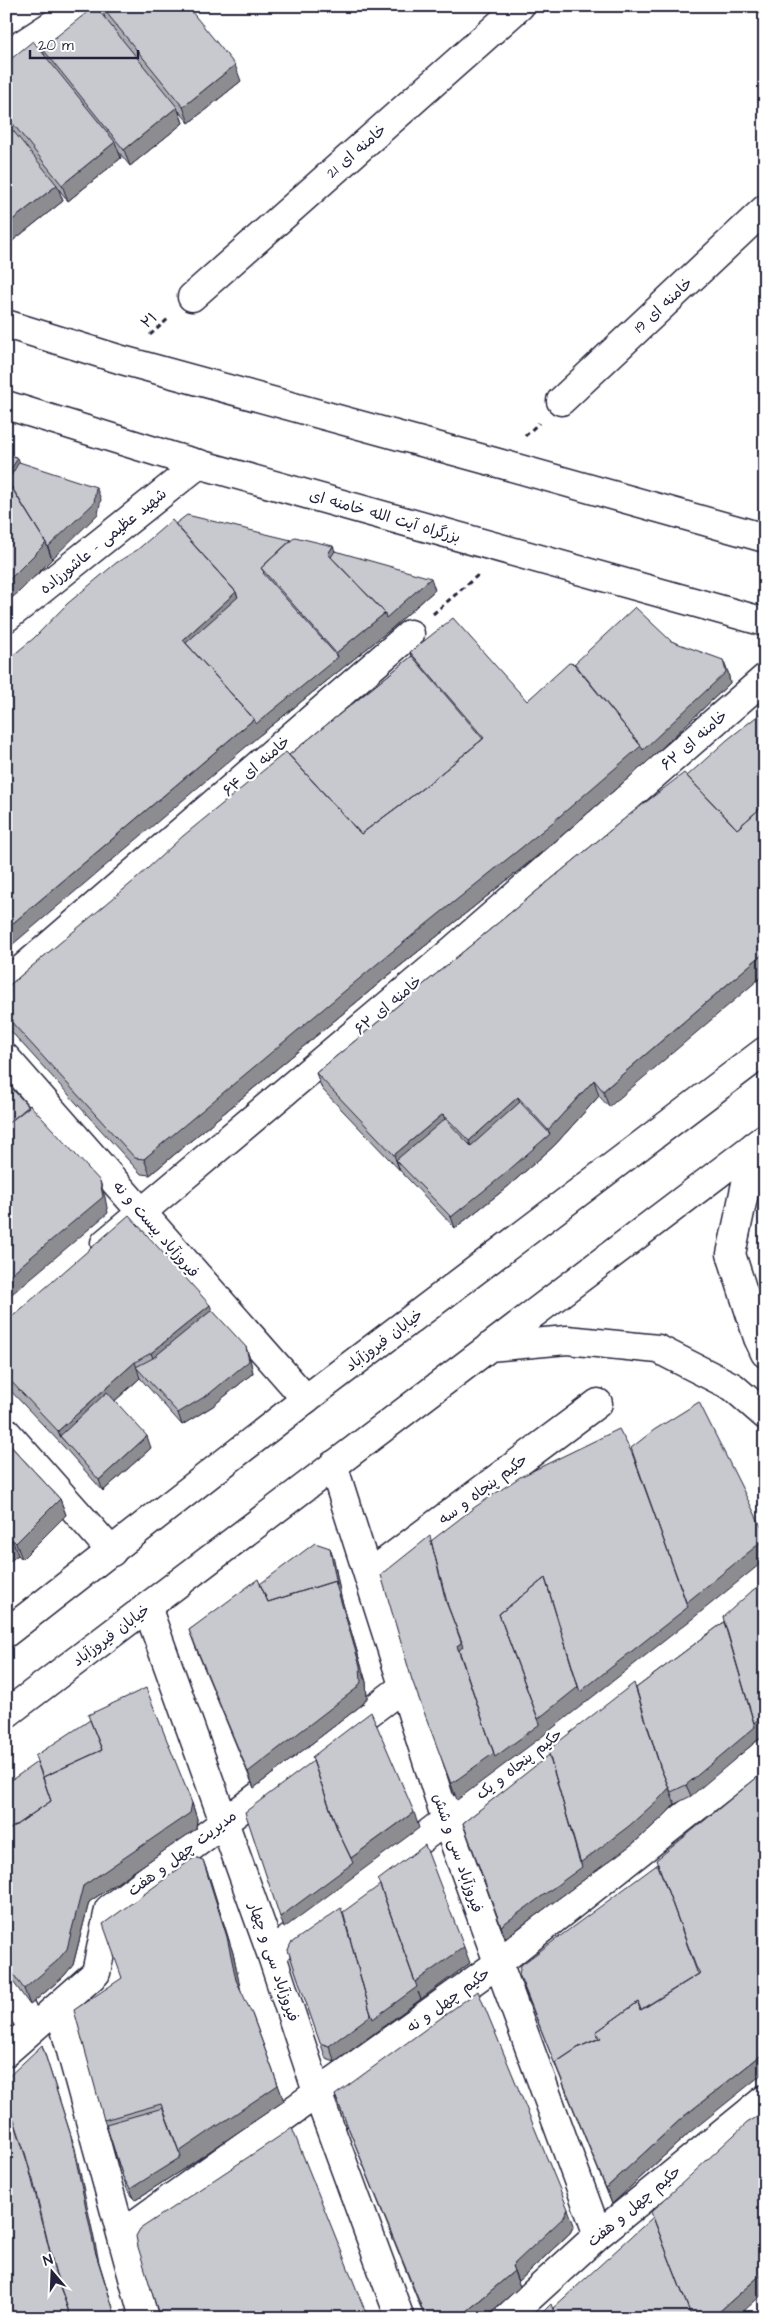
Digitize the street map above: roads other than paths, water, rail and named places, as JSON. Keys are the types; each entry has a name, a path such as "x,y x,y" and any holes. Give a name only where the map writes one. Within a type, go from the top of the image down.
{"main road":[{"path":"6,55 81,6"},
{"name":"خامنه ای 21","path":"192,297 520,6"},
{"name":"خامنه ای 19","path":"561,400 765,209"},
{"path":"6,324 122,360 765,538"},
{"name":"بزرگراه آیت الله خامنه ای","path":"6,405 200,464 765,622"},
{"name":"شهید عظیمی - عاشورزاده","path":"6,618 200,464"},
{"name":"خامنه ای ۶۴","path":"6,983 410,634"},
{"name":"خامنه ای ۶۲","path":"89,1256 438,962 765,678"},
{"name":"خیابان فیروزآباد","path":"6,1633 306,1399 765,1051"},
{"name":"فیروزآباد بیست و نه","path":"6,1058 306,1399"},
{"path":"759,1142 731,1254 758,1338 765,1353"},
{"name":"خیابان فیروزآباد","path":"6,1714 759,1142"},
{"path":"489,1347 567,1340 658,1349 733,1387 765,1415"},
{"name":"حکیم پنجاه و سه","path":"368,1575 598,1402"},
{"path":"6,1432 112,1552"},
{"name":"فیروزآباد سی و شش","path":"333,1465 446,1820 497,1964 598,2235"},
{"name":"حکیم پنجاه و یک","path":"271,1953 765,1573"},
{"name":"فیروزآباد سی و چهار","path":"147,1607 271,1953 318,2095 400,2318"},
{"name":"مدیریت چهل و هفت","path":"6,2052 96,1973 109,1909 224,1820 404,1687"},
{"name":"حکیم چهل و نه","path":"121,2234 318,2095 497,1964 765,1753"},
{"path":"6,1988 33,2027"},
{"path":"59,2007 144,2318"},
{"name":"حکیم چهل و هفت","path":"507,2318 598,2235 765,2098"}]}
